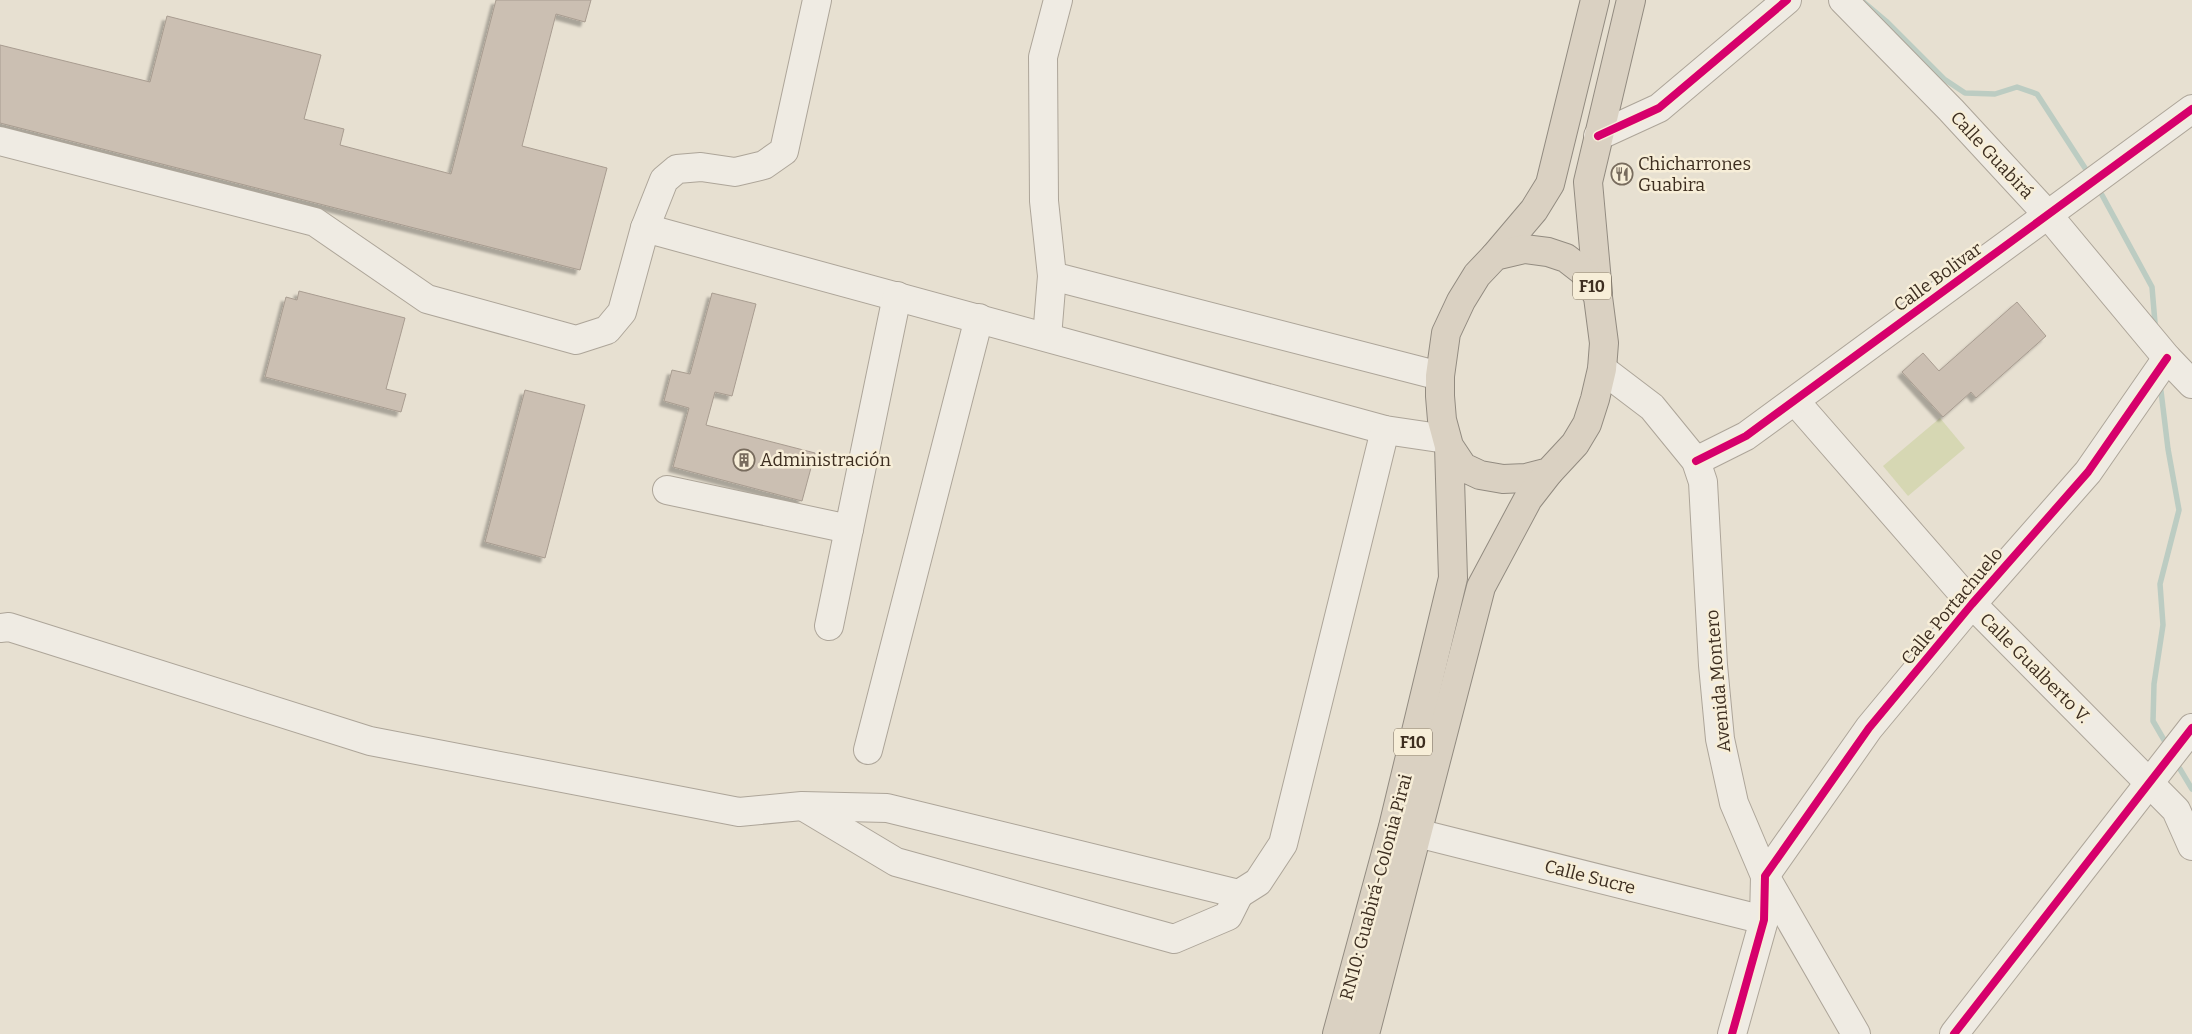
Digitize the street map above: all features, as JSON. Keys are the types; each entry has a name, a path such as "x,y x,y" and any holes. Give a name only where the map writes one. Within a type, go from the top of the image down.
{"highway":[{"name":"F10","path":"1595,0 1550,184 1534,210 1477,275 1446,333 1440,376 1442,420 1448,443 1463,467 1480,475 1503,479 1526,478 1550,472 1575,444 1587,424 1596,399 1602,369 1604,343 1598,298 1588,182 1631,0"},
{"name":"F10","path":"1495,256 1524,249 1548,252 1566,258 1584,272 1598,298"},
{"name":"RN10: Guabirá-Colonia Pirai","path":"1337,1034 1393,827 1453,578 1448,443"},
{"name":"RN10: Guabirá-Colonia Pirai","path":"1365,1034 1481,587 1528,499 1550,472"}],"street":[{"path":"0,141 315,222 427,299 576,340 607,330 622,312 645,228 664,180 676,169 701,167 735,172 764,165 784,151 817,0"},
{"path":"1047,337 1052,276 1044,201 1043,57 1058,0"},
{"path":"1598,136 1659,108 1787,0"},
{"name":"Calle Guabirá","path":"1843,0 1944,103 2048,215 2167,358 2192,384"},
{"name":"Calle Bolivar","path":"1696,462 1746,436 2192,109"},
{"path":"645,228 1386,430 1448,443"},
{"path":"1052,276 1440,376"},
{"path":"829,626 898,296"},
{"path":"868,750 979,318"},
{"name":"Calle Portachuelo","path":"1765,876 1869,728 1972,604 2088,472 2167,358"},
{"name":"Avenida Montero","path":"1602,369 1652,407 1696,462 1703,482 1713,665 1720,738 1734,803 1765,876 1856,1034"},
{"name":"Calle Gualberto V.","path":"1795,401 1972,604 2176,810 2192,846"},
{"path":"802,806 896,862 1174,939 1228,916 1239,894 1258,882 1283,844 1386,430"},
{"path":"667,490 850,529"},
{"path":"0,628 9,627 370,741 739,812 802,806 887,808 1239,894"},
{"path":"1954,1034 2192,728"},
{"name":"Calle Sucre","path":"1417,833 1764,920"},
{"path":"1732,1034 1764,920 1765,876"}],"green space":[{"path":"1940,418 1965,448 1908,496 1883,466"}],"building":[{"path":"496,0 591,0 585,22 556,14 522,146 607,168 580,270 0,123 0,45 150,82 167,16 321,55 304,119 344,129 340,145 451,174"},
{"path":"299,291 405,318 386,389 406,394 401,412 265,377 286,297 297,300"},
{"path":"712,293 756,304 732,396 715,392 706,425 815,453 802,501 673,467 689,408 664,401 672,370 690,374"},
{"path":"2017,302 2046,336 1976,398 1971,392 1943,417 1902,372 1923,353 1939,371"},
{"path":"525,390 585,405 545,558 485,542"}],"waterway":[{"path":"1861,0 1886,21 1944,79 1965,93 1995,94 2017,87 2037,94 2085,168"},
{"path":"2102,195 2152,287 2155,323"},
{"path":"2161,391 2168,449 2179,510 2160,584 2163,625 2154,684 2153,721 2164,740"},
{"path":"2180,769 2192,789"}],"cycle path":[{"path":"1598,136 1659,108 1787,0"},
{"path":"1696,461 1746,436 2192,109"},
{"path":"1732,1034 1764,920 1765,876 1869,728 1972,604 2088,472 2167,358"},
{"path":"1954,1034 2192,728"}],"place":[{"name":"Chicharrones Guabira","path":"1622,174"},
{"name":"Administración","path":"744,460"}]}
